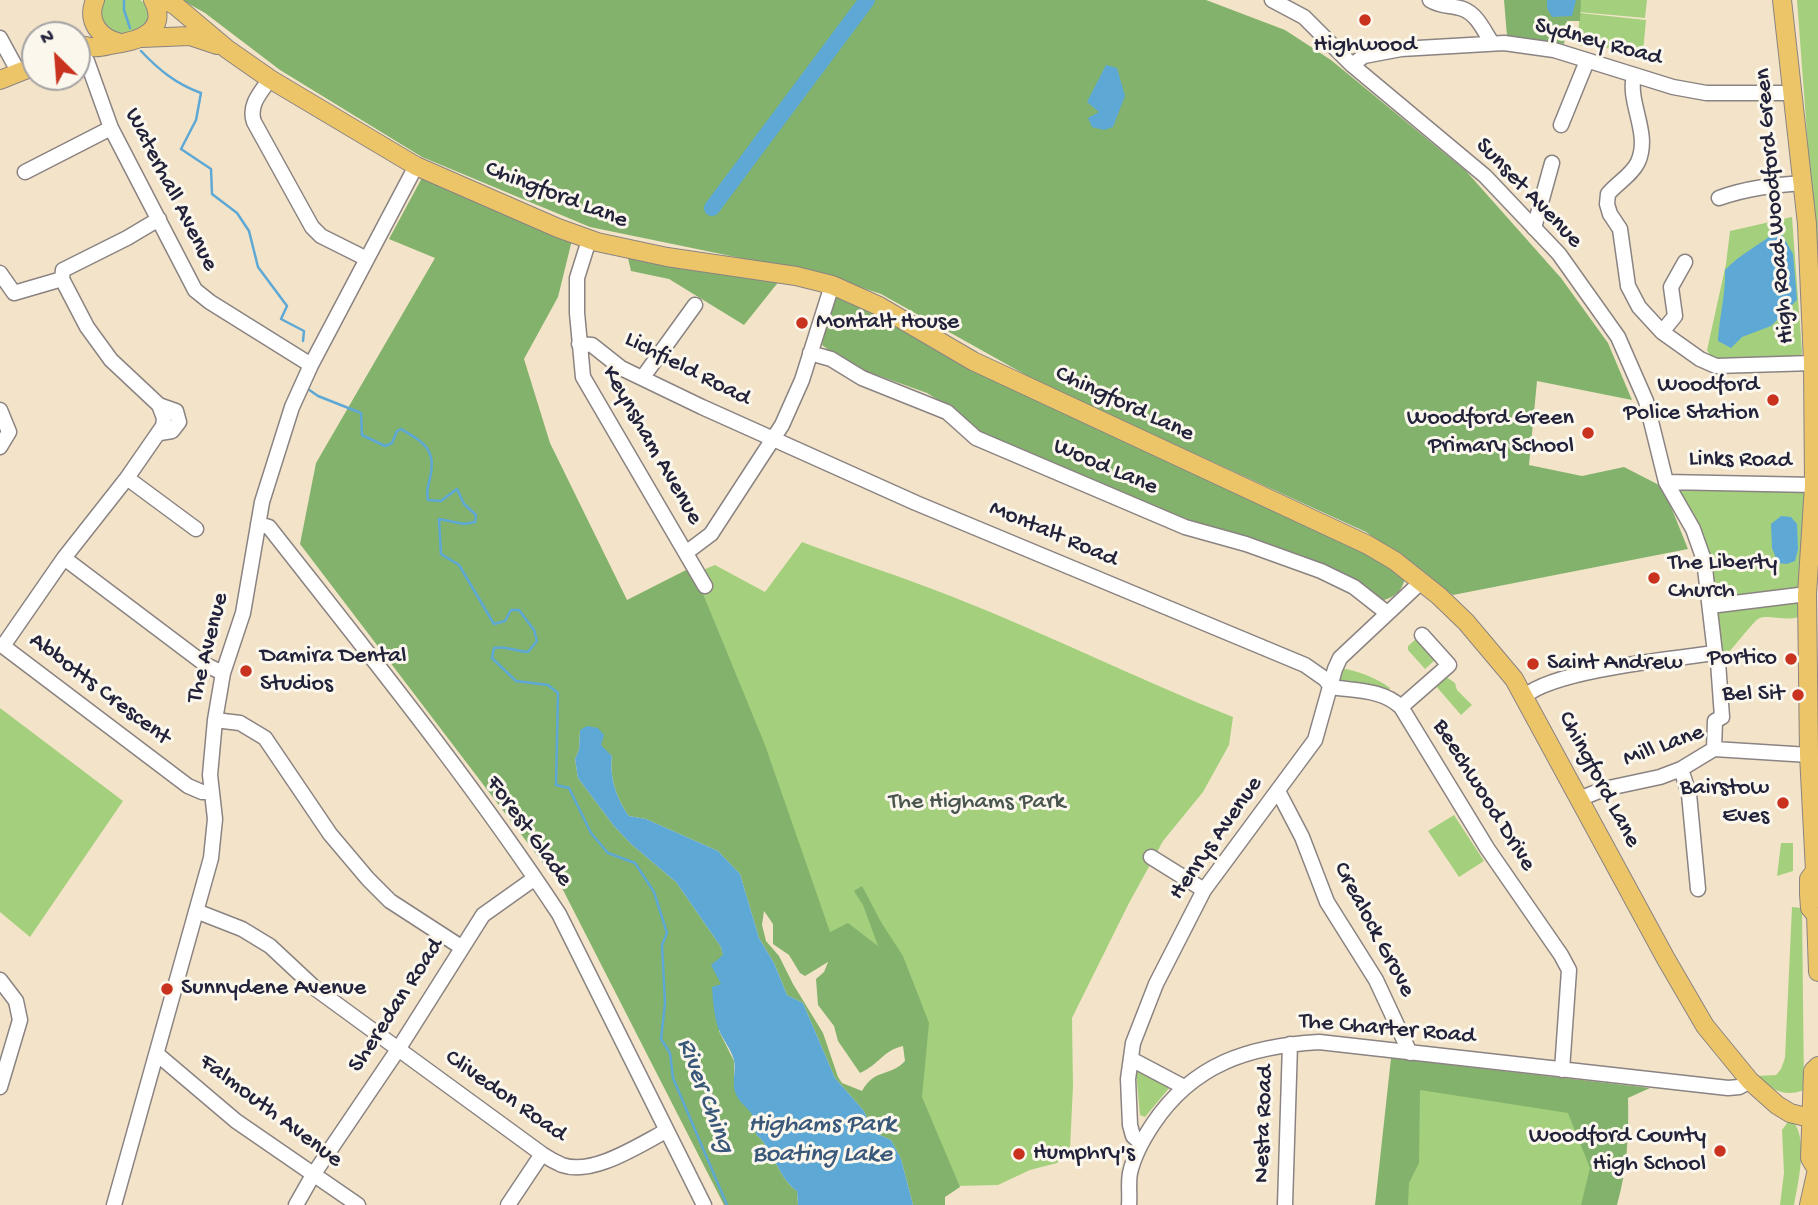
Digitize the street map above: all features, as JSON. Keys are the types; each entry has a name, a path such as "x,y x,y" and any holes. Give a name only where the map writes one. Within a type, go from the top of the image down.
{"main road":[{"path":"95,0 92,10 94,22 103,36 132,41 152,30 158,9 153,0"},
{"name":"Chingford Lane","path":"165,0 270,79 416,166 589,240 625,249 796,276 832,285 879,306 973,361 1368,545 1421,582 1466,622 1525,696 1705,1026 1750,1081 1769,1099 1790,1113 1815,1110"},
{"name":"High Road Woodford Green","path":"1782,0 1803,183 1813,224 1814,485 1807,594 1813,650 1816,872 1809,879 1809,886 1810,908 1817,914 1818,972"},
{"path":"91,27 94,22"},
{"name":"Chingford Lane","path":"91,48 190,36 227,49"},
{"path":"0,80 21,71"},
{"path":"1809,1205 1817,1166 1810,1158 1815,1110 1813,1071 1818,1066"}],"street":[{"name":"Sunset Avenue","path":"1272,0 1304,17 1352,65 1485,176 1559,254 1618,337 1646,401 1666,482 1693,529 1704,560 1718,662 1722,717 1715,721 1714,749"},
{"path":"1430,0 1439,6 1465,9 1476,18 1492,43"},
{"name":"Sydney Road","path":"1352,65 1364,57 1401,49 1479,46 1492,43 1554,50 1673,87 1706,93 1793,93"},
{"path":"2,47 21,64"},
{"path":"1561,125 1587,61"},
{"name":"Waterhall Avenue","path":"91,75 111,128 195,290 311,365"},
{"path":"1634,75 1633,88 1642,148 1637,163 1608,194 1607,204 1620,229 1628,285 1639,307 1662,332 1700,359 1716,366 1813,363"},
{"path":"270,79 253,104 251,110 254,121 312,227 321,236 367,259"},
{"path":"25,172 111,128"},
{"path":"1534,228 1552,163"},
{"name":"The Avenue","path":"114,1205 213,846 215,818 210,775 215,720 223,673 243,612 262,502 292,407 311,365 416,166"},
{"path":"1719,198 1740,190 1766,185 1803,183"},
{"path":"0,273 14,293 62,279 64,270 159,219"},
{"name":"Keynsham Avenue","path":"589,240 577,278 583,377 705,586"},
{"path":"1662,332 1675,316 1671,287 1685,262"},
{"name":"Abbotts Crescent","path":"62,279 86,327 111,360 159,405 164,418 160,433 64,558 1,646 188,786 202,792 212,792"},
{"path":"687,552 711,534 774,439 802,380 832,285"},
{"path":"643,377 695,305"},
{"name":"Lichfield Road","path":"579,344 592,345 621,368 774,439"},
{"name":"Wood Lane","path":"810,353 819,354 862,378 947,412 976,438 1172,522 1246,544 1332,576 1354,586 1387,613"},
{"path":"0,410 9,432 0,447"},
{"name":"Montalt Road","path":"774,439 916,503 1298,662 1325,679 1331,687"},
{"path":"127,478 195,529"},
{"name":"Links Road","path":"1666,482 1814,485"},
{"name":"Forest Glade","path":"258,524 269,527 383,673 559,914 704,1205"},
{"path":"64,558 206,665 223,673"},
{"path":"1331,687 1340,657 1421,582"},
{"path":"1710,606 1807,594"},
{"path":"1401,708 1449,666 1422,635"},
{"path":"1525,696 1560,679 1658,660 1715,653"},
{"name":"Beechwood Drive","path":"1331,687 1373,692 1394,700 1401,708 1487,849 1561,955 1569,970 1562,1070"},
{"name":"Henrys Avenue","path":"1141,1143 1133,1136 1130,1125 1128,1079 1133,1043 1156,984 1204,890 1315,740 1331,687"},
{"path":"215,720 240,723 264,738 330,834 369,879 390,901 461,947"},
{"name":"Mill Lane","path":"1579,799 1604,789 1634,785 1681,769 1714,749 1813,765"},
{"path":"1681,769 1689,794 1698,889"},
{"name":"Crealock Grove","path":"1278,791 1302,837 1327,902 1376,980 1410,1053"},
{"path":"1151,857 1204,890"},
{"name":"Sheredan Road","path":"296,1205 483,915 535,878"},
{"path":"196,911 242,929 270,946 316,989 399,1048"},
{"path":"0,980 16,1001 20,1020 0,1087"},
{"name":"The Charter Road","path":"1129,1205 1130,1174 1141,1143 1162,1110 1184,1087 1208,1070 1249,1052 1290,1044 1319,1042 1728,1088 1739,1087 1750,1081"},
{"name":"Nesta Road","path":"1285,1205 1290,1044"},
{"name":"Clivedon Road","path":"399,1048 542,1154 564,1166 609,1161 666,1131"},
{"name":"Falmouth Avenue","path":"157,1054 236,1121 358,1205"},
{"path":"1131,1059 1184,1087"},
{"path":"508,1205 542,1154"}],"green space":[{"path":"102,0 140,0 150,6 153,16 143,30 110,35 97,17"},
{"path":"182,0 1206,0 1285,30 1331,60 1466,171 1561,278 1608,343 1632,400 1537,381 1529,465 1582,476 1624,467 1663,487 1688,549 1453,595 1366,532 1042,384 881,294 823,275 590,227 422,157 280,70 205,13"},
{"path":"1504,0 1581,0 1580,21 1567,21 1564,44 1507,36"},
{"path":"1581,0 1647,0 1645,18 1579,12"},
{"path":"1797,0 1818,0 1818,281"},
{"path":"1580,13 1646,20 1643,52 1577,45"},
{"path":"424,174 573,236 558,297 524,359 550,443 627,600 692,567 765,745 830,932 848,923 878,946 863,905 854,891 862,886 903,956 929,1023 922,1097 960,1187 945,1197 945,1205 913,1205 901,1159 891,1140 873,1132 864,1111 835,1078 803,1003 787,995 774,963 759,938 740,874 718,851 646,819 629,816 615,788 612,756 580,730 579,750 575,759 578,778 614,826 676,882 721,947 723,954 719,1031 734,1061 734,1086 737,1096 749,1108 757,1123 756,1134 785,1179 797,1191 798,1205 724,1205 562,888 300,544 316,463 435,258 389,239","holes":["764,911 773,924 773,944 789,955 800,973 805,976 828,962 824,972 816,979 818,1005 834,1026 838,1041 860,1073 890,1051 903,1046 905,1061 872,1079 862,1091 842,1083 823,1033 779,956 766,941 762,925"]},
{"path":"1792,217 1802,352 1800,359 1719,361 1711,357 1707,350 1726,264 1730,231"},
{"path":"627,254 780,280 744,325 669,279 631,271"},
{"path":"838,292 1366,548 1405,578 1402,587 1394,596 1381,601 1226,532 1172,514 986,435 968,425 954,410 927,393 849,365 822,345 833,295"},
{"path":"1677,486 1802,489 1805,494 1801,589 1723,598 1714,595 1690,513"},
{"name":"The Highams Park","path":"802,542 988,611 1233,717 1229,745 1203,792 1163,841 1072,1018 1070,1149 1057,1163 1030,1170 998,1185 958,1186 922,1105 908,1032 830,940 693,574 715,565 765,592"},
{"path":"1800,599 1801,616 1789,619 1762,617 1724,657 1718,654 1717,609"},
{"path":"1416,639 1435,660 1425,669 1408,650 1408,646"},
{"path":"1340,668 1372,678 1390,688 1389,692 1339,681"},
{"path":"1445,676 1455,683 1457,690 1472,705 1461,715 1435,685"},
{"path":"0,708 123,801 30,937 0,912"},
{"path":"1454,815 1484,861 1459,877 1428,831"},
{"path":"1781,843 1793,843 1793,871 1777,876"},
{"path":"1792,907 1802,908 1804,1090 1784,1093 1767,1085 1757,1076 1776,1075 1785,1058"},
{"path":"1391,1058 1650,1088 1628,1098 1627,1152 1617,1205 1581,1205 1590,1168 1568,1113 1420,1090 1419,1163 1409,1183 1408,1205 1375,1205"},
{"path":"1139,1069 1170,1087 1145,1117 1140,1115 1136,1072"},
{"path":"1411,1087 1595,1106 1587,1205 1390,1205"},
{"path":"1790,1119 1800,1136 1800,1172 1794,1205 1780,1205 1784,1173 1782,1130"}],"water":[{"path":"1547,0 1576,0 1572,16 1552,17 1547,8"},
{"path":"1106,65 1117,68 1125,96 1113,127 1104,130 1092,127 1088,118 1099,112 1087,102"},
{"path":"1779,229 1793,254 1797,300 1771,326 1742,337 1731,348 1718,341 1725,270"},
{"path":"1781,516 1791,517 1797,524 1798,549 1795,561 1787,564 1778,563 1772,548 1771,524"},
{"name":"Highams Park Boating Lake","path":"587,726 598,728 604,735 601,745 612,756 615,788 629,816 646,819 718,851 740,874 759,938 774,963 787,995 803,1003 835,1078 864,1111 873,1132 891,1140 901,1159 913,1205 798,1205 797,1191 785,1179 756,1134 755,1119 735,1092 734,1060 719,1030 713,1004 712,987 721,984 711,965 723,955 721,947 676,882 614,826 578,778 575,759 579,750 580,730"}],"waterway":[{"name":"River Ching","path":"124,0 130,28"},
{"path":"712,208 867,0"},
{"name":"River Ching","path":"141,51 168,76 201,93 196,120 181,149 211,169 212,194 237,213 249,231 258,267 287,306 281,319 304,331 303,341"},
{"name":"River Ching","path":"308,389 318,396 361,413 362,435 385,446 392,443 397,431 401,429 416,438 426,447 432,460 428,500 441,501 457,489 464,504 476,515 475,522 464,524 439,519 441,554 459,565 494,624 505,621 511,610 519,610 534,630 537,641 528,652 494,648 492,658 516,681 548,685 558,693 556,785 569,788 591,833 608,853 635,863 654,892 667,933 662,945 665,1003 661,1039 670,1053 673,1078 727,1205"}],"place":[{"name":"Highwood","path":"1365,20"},
{"name":"Montalt House","path":"802,323"},
{"name":"Woodford Police Station","path":"1773,400"},
{"name":"Woodford Green Primary School","path":"1588,433"},
{"name":"The Liberty Church","path":"1654,578"},
{"name":"Portico","path":"1791,659"},
{"name":"Saint Andrew","path":"1533,664"},
{"name":"Damira Dental Studios","path":"246,671"},
{"name":"Bel Sit","path":"1798,695"},
{"name":"Bairstow Eves","path":"1783,803"},
{"name":"Sunnydene Avenue","path":"167,989"},
{"name":"Woodford County High School","path":"1720,1151"},
{"name":"Humphry's","path":"1019,1154"}]}
